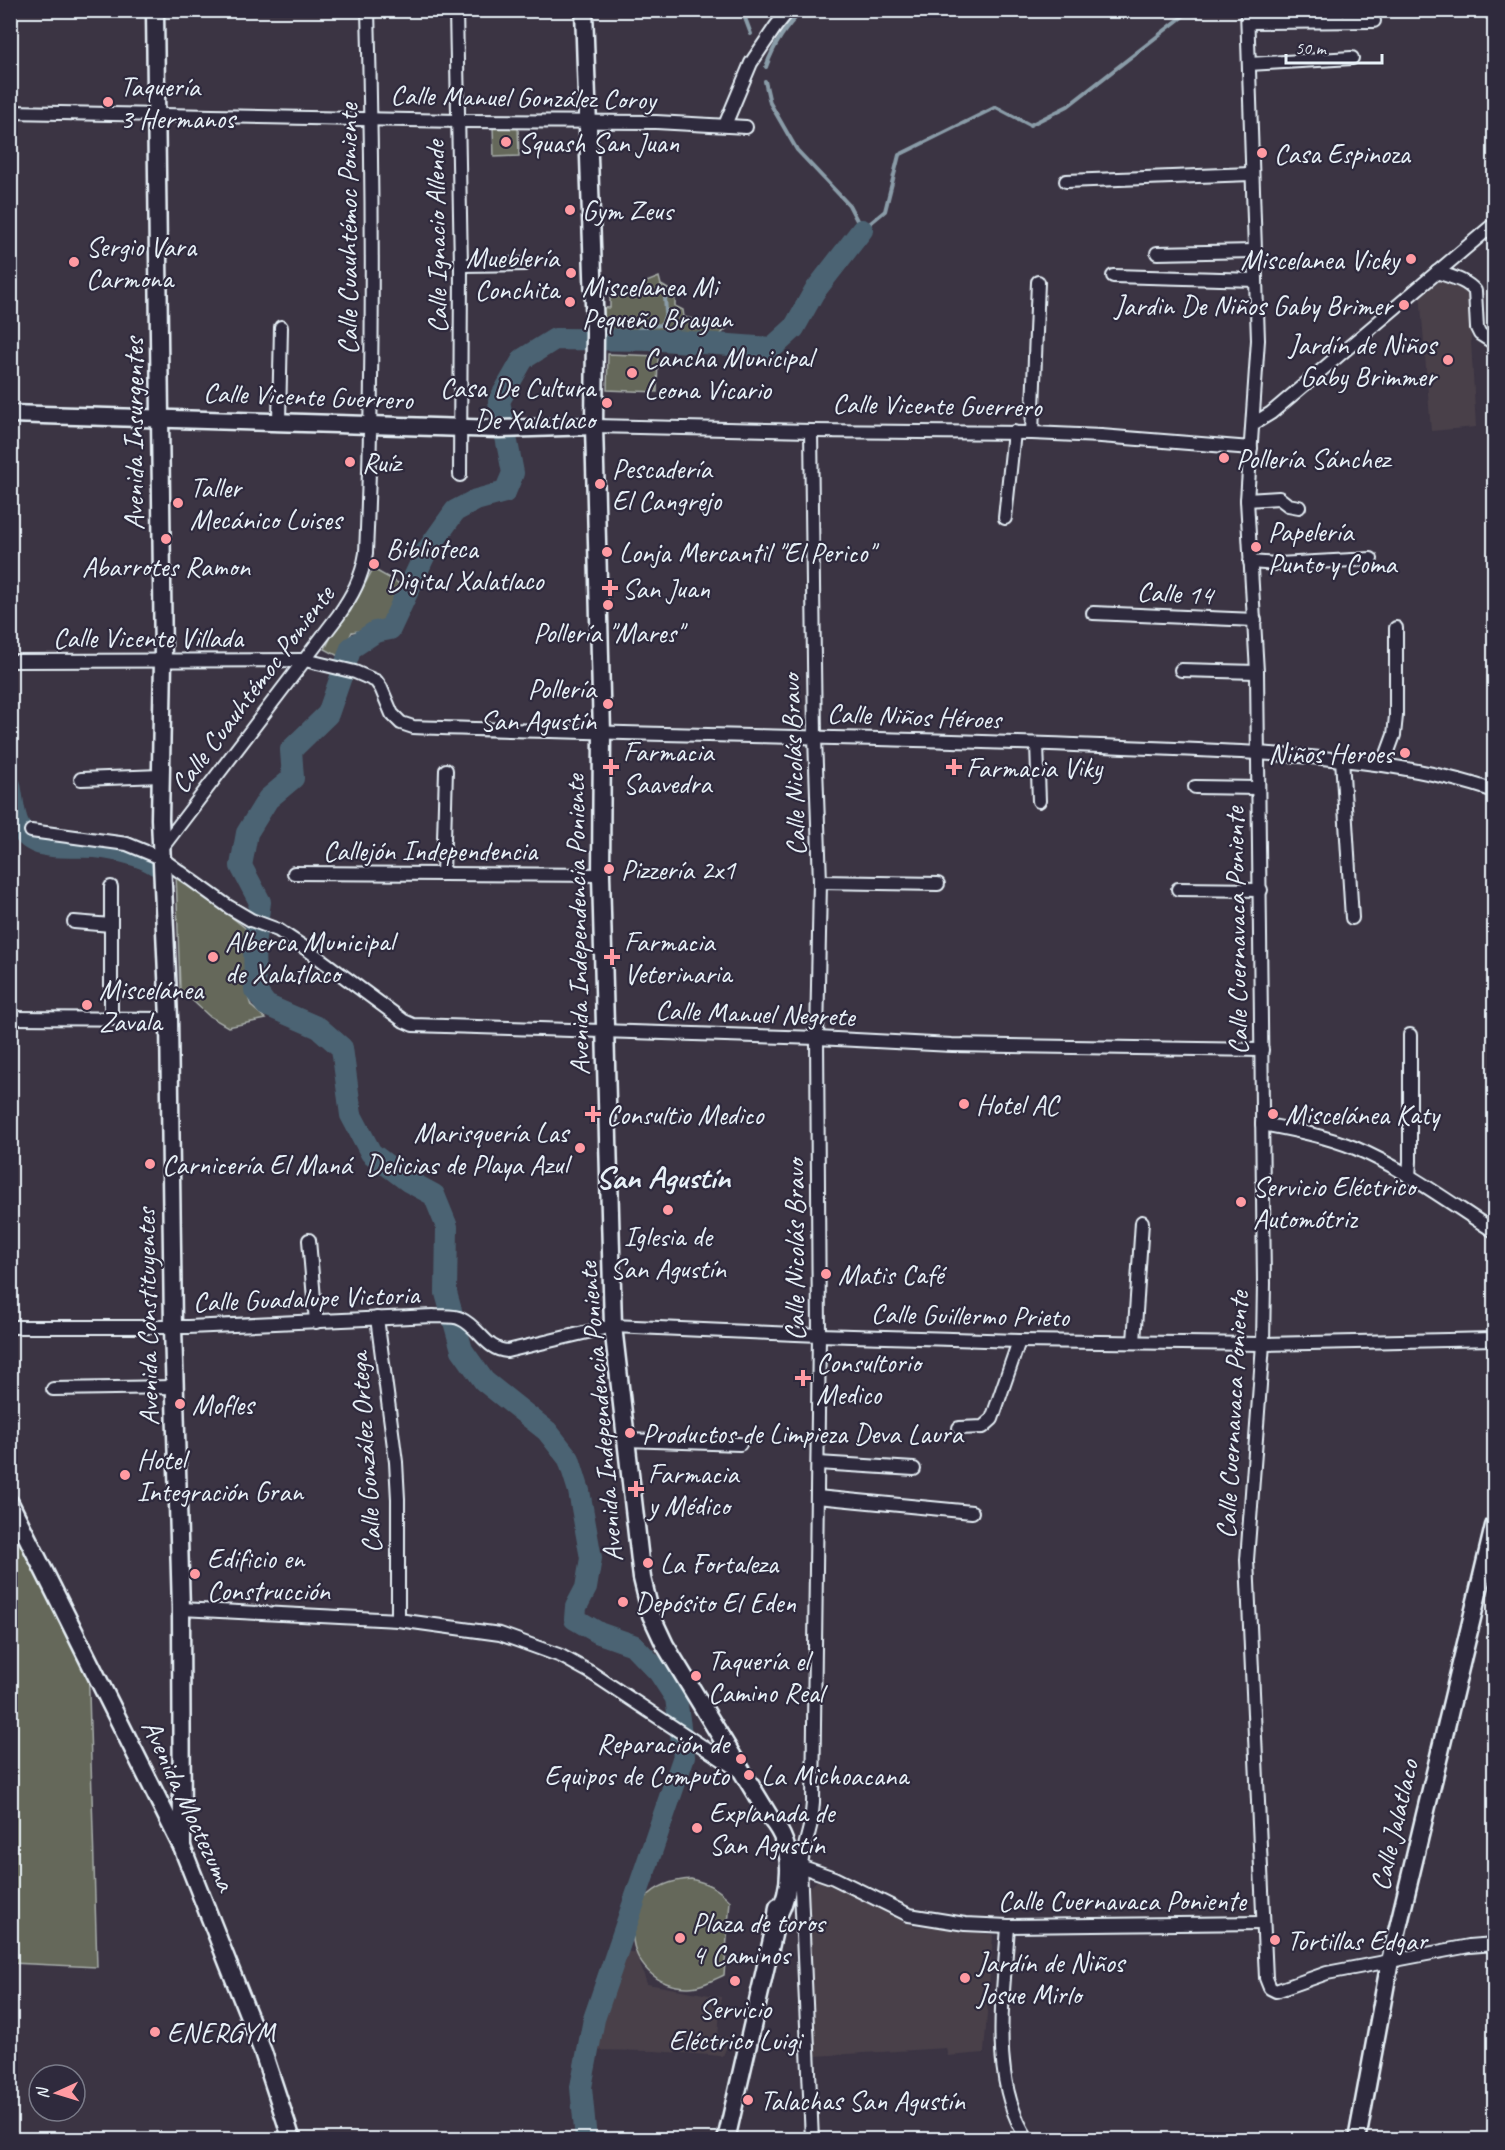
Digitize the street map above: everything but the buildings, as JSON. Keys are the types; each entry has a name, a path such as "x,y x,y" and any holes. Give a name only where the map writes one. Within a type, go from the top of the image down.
{"main road":[{"name":"Avenida Insurgentes","path":"155,10 163,661 160,776 161,853"},
{"name":"Avenida Independencia Poniente","path":"584,10 595,370 594,426 602,733 601,875 614,1326 626,1440 642,1578 651,1615 665,1646 771,1820 781,1831 794,1866 788,1892 777,1918 726,2139"},
{"name":"Calle Vicente Guerrero","path":"10,414 499,429 594,426"},
{"name":"Avenida Constituyentes","path":"161,853 170,1019 173,1327 181,1609 182,1847"},
{"name":"Avenida Moctezuma","path":"10,1503 182,1847 263,2052 292,2139"},
{"name":"Calle Jalatlaco","path":"1357,2139 1390,1961 1494,1526"},
{"name":"Avenida Independencia Poniente","path":"771,1820 778,1866 777,1918"}],"street":[{"name":"Calle Cuauhtémoc Poniente","path":"161,853 338,616 355,590 363,572 366,553 372,424 371,119 368,10"},
{"name":"Calle Ignacio Allende","path":"456,10 461,265 460,475"},
{"path":"725,125 751,63 789,10"},
{"path":"1487,10 1494,15"},
{"path":"1247,16 1374,21"},
{"name":"Calle Cuernavaca Poniente","path":"794,1866 834,1878 909,1916 965,1924 1008,1926 1263,1923 1247,1560 1263,1344 1261,890 1257,672 1247,500 1257,340 1247,16"},
{"path":"1249,64 1352,58"},
{"name":"Calle Manuel González Coroy","path":"10,112 459,121 586,121 747,127"},
{"path":"1066,181 1251,174"},
{"path":"1253,424 1270,413 1494,224"},
{"path":"1157,253 1255,251"},
{"path":"461,265 525,264"},
{"path":"1437,272 1460,280 1476,291 1479,334 1494,343"},
{"path":"1113,276 1256,280"},
{"path":"1032,433 1038,282"},
{"path":"279,421 281,327"},
{"name":"Calle Vicente Guerrero","path":"594,426 811,431 1014,432 1101,436 1251,448"},
{"name":"Calle Nicolás Bravo","path":"811,431 815,737 820,882 817,1038 818,1463 813,1803 811,1823 794,1866 812,2139"},
{"path":"1005,518 1014,432"},
{"path":"1247,500 1279,498 1288,505 1299,507"},
{"path":"1250,562 1278,564 1371,559"},
{"name":"Calle 14","path":"1093,613 1255,620"},
{"path":"1383,765 1394,735 1396,716 1396,628"},
{"name":"Calle Vicente Villada","path":"10,661 305,660 355,672"},
{"path":"1181,670 1257,672"},
{"name":"Calle Niños Héroes","path":"355,672 376,681 392,714 407,725 1258,753 1342,759 1383,765 1473,783 1494,791"},
{"path":"1037,744 1039,801"},
{"path":"1342,759 1352,918"},
{"path":"443,874 446,770"},
{"path":"81,779 160,776"},
{"path":"1195,787 1258,788"},
{"path":"31,831 127,844 161,853"},
{"name":"Calle Manuel Negrete","path":"161,853 229,907 251,920 278,930 404,1021 413,1025 817,1038 952,1045 1262,1050"},
{"name":"Callejón Independencia","path":"294,873 601,875"},
{"path":"820,882 938,884"},
{"path":"111,887 111,1019"},
{"path":"1178,889 1261,890"},
{"path":"74,922 111,925"},
{"path":"10,1018 170,1019"},
{"path":"1409,1177 1410,1035"},
{"path":"1262,1124 1301,1131 1361,1151 1409,1177 1494,1231"},
{"path":"1134,1342 1142,1222"},
{"path":"309,1240 316,1322"},
{"name":"Calle Guadalupe Victoria","path":"10,1327 173,1327 433,1316 459,1318"},
{"name":"Calle González Ortega","path":"377,1318 396,1462 398,1620"},
{"name":"Calle Guillermo Prieto","path":"459,1318 471,1325 492,1347 499,1351 614,1326 1019,1341 1263,1344 1494,1340"},
{"path":"959,1428 982,1427 992,1419 1019,1341"},
{"path":"53,1389 175,1387"},
{"path":"626,1440 740,1444"},
{"path":"818,1463 914,1469"},
{"path":"817,1497 972,1512"},
{"path":"181,1609 398,1620 500,1634 561,1656 590,1672 743,1774"},
{"path":"1263,1923 1266,1978 1272,1990 1327,1973 1469,1946 1494,1944"},
{"path":"1008,1926 1001,2052 1007,2089 1019,2127 1028,2139"}],"shaded area":[{"name":"Jardín de Niños Gaby Brimmer","path":"1433,276 1468,290 1476,427 1431,431 1420,292"},
{"path":"823,1876 915,1927 937,1926 993,1935 984,2053 948,2056 946,2048 815,2056 804,1892"},
{"path":"609,1952 636,1952 647,1984 721,1997 718,2036 730,2038 723,2056 654,2051 584,2050"}],"green space":[{"name":"Squash San Juan","path":"518,126 519,156 494,157 493,127"},
{"path":"659,277 661,285 674,295 675,306 683,310 684,317 728,327 715,340 597,337 596,307 610,308 610,297 628,295 635,298 644,283"},
{"name":"Cancha Municipal Leona Vicario","path":"608,354 658,356 657,392 607,390"},
{"path":"373,569 402,585 393,613 380,628 352,632 340,657 325,649 339,621 350,612"},
{"name":"Alberca Municipal de Xalatlaco","path":"176,873 249,931 244,984 251,1006 266,1019 228,1027 209,1016 180,989"},
{"path":"10,1521 88,1659 97,1967 11,1963"},
{"name":"Plaza de toros 4 Caminos","path":"691,1879 712,1887 730,1901 724,1975 702,1985 689,1987 666,1983 648,1971 637,1955 633,1935 635,1916 646,1898 664,1885"}],"waterway":[{"path":"742,10 751,34"},
{"path":"766,67 781,36 803,10"},
{"path":"765,81 770,103 797,150 849,205 862,230 885,211 899,155 996,107 1030,125 1068,106 1191,10"},
{"path":"586,2140 581,2087 594,2019 684,1756 676,1698 659,1672 633,1645 599,1633 575,1619 576,1607 586,1588 591,1558 579,1491 569,1459 547,1431 484,1381 462,1350 446,1293 447,1227 434,1195 408,1181 371,1153 351,1115 342,1048 319,1028 266,1005 255,990 254,945 260,902 241,866 247,833 268,799 293,778 291,750 328,714 351,648 375,632 390,629 426,552 455,511 476,500 505,492 513,473 499,401 523,359 555,339 662,340 772,348 794,328 814,292 862,230"},
{"path":"638,330 662,325 666,313 665,296"},
{"path":"613,340 621,330"},
{"path":"10,785 19,826 33,841 53,846 95,847 119,851 157,865"}],"place":[{"name":"Taquería 3 Hermanos","path":"108,102"},
{"name":"Squash San Juan","path":"506,142"},
{"name":"Casa Espinoza","path":"1262,153"},
{"name":"Gym Zeus","path":"570,210"},
{"name":"Miscelanea Vicky","path":"1411,259"},
{"name":"Sergio Vara Carmona","path":"74,262"},
{"name":"Mueblería Conchita","path":"571,273"},
{"name":"Miscelanea Mi Pequeño Brayan","path":"570,302"},
{"name":"Jardin De Niños Gaby Brimer","path":"1404,305"},
{"name":"Jardín de Niños Gaby Brimmer","path":"1448,360"},
{"name":"Cancha Municipal Leona Vicario","path":"632,373"},
{"name":"Casa De Cultura De Xalatlaco","path":"607,403"},
{"name":"Pollería Sánchez","path":"1224,458"},
{"name":"Ruíz","path":"350,462"},
{"name":"Pescadería El Cangrejo","path":"600,484"},
{"name":"Taller Mecánico Luises","path":"178,503"},
{"name":"Abarrotes Ramon","path":"166,539"},
{"name":"Papelería Punto y Coma","path":"1256,547"},
{"name":"Lonja Mercantil \"El Perico\"","path":"607,552"},
{"name":"Biblioteca Digital Xalatlaco","path":"374,564"},
{"name":"San Juan","path":"610,588"},
{"name":"Pollería \"Mares\"","path":"608,605"},
{"name":"Pollería San Agustín","path":"608,704"},
{"name":"Niños Heroes","path":"1405,753"},
{"name":"Farmacia Saavedra","path":"611,767"},
{"name":"Farmacia Viky","path":"954,767"},
{"name":"Pizzería 2x1","path":"609,869"},
{"name":"Alberca Municipal de Xalatlaco","path":"213,957"},
{"name":"Farmacia Veterinaria","path":"612,957"},
{"name":"Miscelánea Zavala","path":"87,1005"},
{"name":"Hotel AC","path":"964,1104"},
{"name":"Consultio Medico","path":"593,1114"},
{"name":"Miscelánea Katy","path":"1273,1114"},
{"name":"Marisquería Las Delicias de Playa Azul","path":"580,1148"},
{"name":"Carnicería El Maná","path":"150,1164"},
{"name":"Servicio Eléctrico Automótriz","path":"1241,1202"},
{"name":"Iglesia de San Agustín","path":"668,1210"},
{"name":"Matis Café","path":"826,1274"},
{"name":"Consultorio Medico","path":"803,1378"},
{"name":"Mofles","path":"180,1404"},
{"name":"Productos de Limpieza Deva Laura","path":"630,1433"},
{"name":"Hotel Integración Gran","path":"125,1475"},
{"name":"Farmacia y Médico","path":"636,1489"},
{"name":"La Fortaleza","path":"648,1563"},
{"name":"Edificio en Construcción","path":"195,1574"},
{"name":"Depósito El Eden","path":"623,1602"},
{"name":"Taquería el Camino Real","path":"696,1676"},
{"name":"Reparación de Equipos de Computo","path":"741,1759"},
{"name":"La Michoacana","path":"749,1775"},
{"name":"Explanada de San Agustín","path":"697,1828"},
{"name":"Plaza de toros 4 Caminos","path":"680,1938"},
{"name":"Tortillas Edgar","path":"1275,1940"},
{"name":"Jardín de Niños Josue Mirlo","path":"965,1978"},
{"name":"Servicio Eléctrico Luigi","path":"735,1981"},
{"name":"ENERGYM","path":"155,2032"},
{"name":"Talachas San Agustín","path":"748,2100"}],"district":[{"name":"San Agustín","path":"663,1177"}]}
